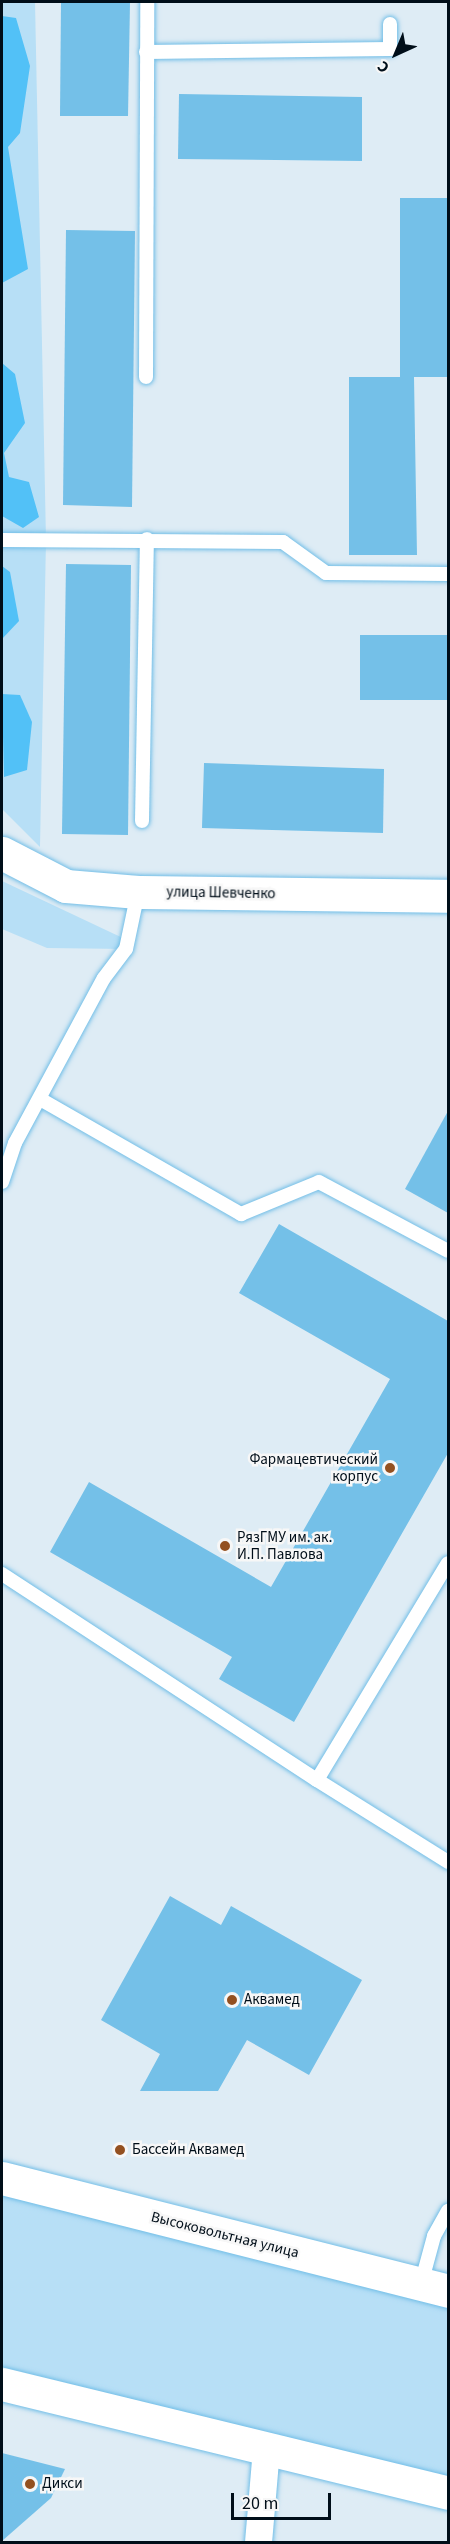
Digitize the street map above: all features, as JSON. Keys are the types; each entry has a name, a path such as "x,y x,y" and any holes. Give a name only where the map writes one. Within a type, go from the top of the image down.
{"street":[{"name":"улица Шевченко","path":"2,854 66,886 138,892 448,896"},
{"name":"Высоковольтная улица","path":"2,2178 435,2287"},
{"path":"2,2384 448,2493"},
{"path":"258,2542 266,2449"}],"lane":[{"path":"146,377 147,2"},
{"path":"146,52 390,49 390,24"},
{"path":"2,540 147,539 283,542 326,573 448,574"},
{"path":"142,821 147,539"},
{"path":"2,1182 40,1099 104,978 126,949 138,892"},
{"path":"40,1099 242,1214 319,1182 448,1251"},
{"path":"317,1780 448,1563"},
{"path":"2,1574 317,1780 448,1862"},
{"path":"435,2287 434,2236 448,2211"}],"shaded area":[{"path":"2,2 35,2 46,540 40,847 2,809"},
{"path":"2,16 16,18 30,66 20,133 8,147 28,269 2,283"},
{"path":"2,363 15,374 25,423 4,453 9,477 29,482 39,517 23,528 2,516"},
{"path":"2,566 10,572 19,621 2,639"},
{"path":"2,694 20,695 32,722 27,770 4,777"},
{"path":"2,881 127,940 126,949 47,948 2,929"},
{"path":"2,2195 448,2304 448,2477 2,2367"}],"building":[{"path":"61,2 130,2 128,116 60,116"},
{"path":"179,94 362,97 362,161 178,159"},
{"path":"400,198 448,198 448,377 414,377 417,555 349,555 349,377 400,377"},
{"path":"66,230 135,231 132,507 63,505"},
{"path":"66,564 131,565 128,835 62,834"},
{"path":"360,635 448,635 448,700 360,700"},
{"path":"204,763 384,769 383,833 202,828"},
{"path":"448,1111 448,1213 405,1189"},
{"name":"Фармацевтический корпус","path":"279,1224 448,1321 448,1453 294,1722 219,1679 232,1657 50,1552 89,1482 271,1587 390,1379 239,1293"},
{"name":"Аквамед","path":"170,1896 221,1925 231,1906 362,1980 309,2075 247,2040 218,2091 140,2091 160,2054 101,2020"},
{"name":"Дикси","path":"2,2453 65,2469 51,2498 2,2541"}],"place":[{"name":"Фармацевтический корпус","path":"390,1468"},
{"name":"РязГМУ им. ак. И.П. Павлова","path":"225,1546"},
{"name":"Аквамед","path":"232,2000"},
{"name":"Бассейн Аквамед","path":"120,2150"},
{"name":"Дикси","path":"30,2484"}]}
